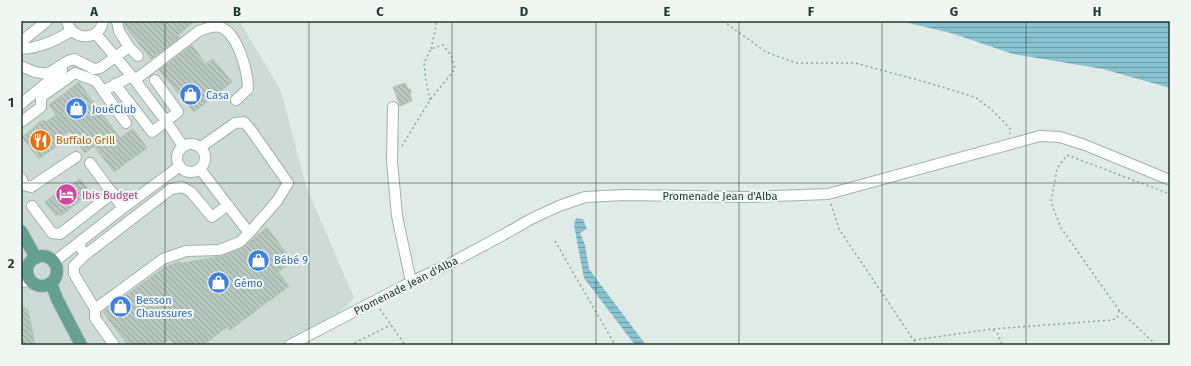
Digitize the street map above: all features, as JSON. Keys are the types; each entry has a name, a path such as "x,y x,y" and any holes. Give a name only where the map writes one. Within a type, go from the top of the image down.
{"main road":[{"path":"21,231 36,258"},
{"path":"45,257 54,262 56,266 56,275 51,283 43,286 26,282 28,268 32,260 45,257"},
{"path":"51,283 57,299 81,345"}],"street":[{"path":"21,42 47,21"},
{"path":"21,50 38,47 60,38 69,26 75,34 85,37 96,34 100,30 103,21"},
{"path":"118,21 119,31 129,47 138,56"},
{"path":"104,91 115,84 134,78 199,31 218,26 225,29 230,34 238,47 248,78 248,89 236,100"},
{"path":"96,34 134,78 183,146"},
{"path":"21,66 35,72 47,74 68,60 74,59 94,69 100,68 129,47"},
{"path":"21,104 74,59"},
{"path":"21,122 41,107 41,97 75,73 96,81 126,123"},
{"path":"115,84 152,132 178,112 155,80"},
{"path":"152,103 165,94"},
{"path":"393,107 392,161 397,216 411,282"},
{"path":"95,310 163,258 186,252 219,250 240,242 277,201 288,183 252,130 244,122 235,123 201,147"},
{"name":"Promenade Jean d'Alba","path":"290,345 447,265 531,219 559,206 585,197 625,195 748,197 828,194 1040,136 1060,137 1085,145 1170,180"},
{"path":"192,144 201,147 206,156 204,165 200,169 192,172 183,169 177,158 183,146 192,144"},
{"path":"21,178 24,185 31,187 76,157"},
{"path":"90,163 123,208"},
{"path":"54,262 180,166"},
{"path":"200,169 249,233"},
{"path":"114,345 95,318 95,310 74,274 74,266 85,255 171,189 182,186 191,192 212,217 228,205"},
{"path":"32,206 52,233 60,234 113,193"},
{"path":"78,243 85,255"}],"path":[{"path":"430,100 424,63 431,49 437,21"},
{"path":"723,21 766,52 796,63 855,63 975,97 991,109 1010,129 1010,144"},
{"path":"392,161 430,100 455,69 451,55 443,45 431,49"},
{"path":"1156,345 1118,310 1061,228 1051,202 1057,168 1068,155 1170,194"},
{"path":"828,194 839,229 917,345"},
{"path":"555,241 615,345"},
{"path":"375,301 405,345"},
{"path":"914,340 992,329 1112,320 1117,318 1118,310"},
{"path":"350,345 391,325"},
{"path":"992,329 998,334 1002,345"}],"shaded area":[{"path":"21,21 241,21 240,22 281,91 306,186 354,298 305,345 21,345"}],"water":[{"path":"900,21 1170,21 1170,88 1103,69 1013,54 951,33"},
{"path":"576,218 583,219 587,229 580,233 585,245 589,269 646,345 635,345 584,278 574,225"}],"building":[{"path":"124,21 195,21 178,35 180,38 151,59 124,25"},
{"path":"192,45 206,64 213,59 232,82 194,112 159,70"},
{"path":"79,82 120,138 133,129 147,148 114,172 94,146 85,153 69,131 59,140 61,143 39,159 22,137 43,120 46,122 56,115 49,105"},
{"path":"405,83 408,89 410,89 412,101 400,106 393,87"},
{"path":"80,179 90,192 66,212 60,216 58,214 56,216 45,202 62,189 64,191"},
{"path":"267,227 292,261 278,272 289,286 230,330 227,327 203,345 175,345 170,339 161,345 128,345 103,312 165,267 178,262 183,263 221,256 242,248"},
{"path":"21,306 28,310 35,345 21,345"}],"place":[{"name":"Casa","path":"191,95"},
{"name":"JouéClub","path":"76,109"},
{"name":"Buffalo Grill","path":"40,140"},
{"name":"Ibis Budget","path":"67,195"},
{"name":"Bébé 9","path":"258,260"},
{"name":"Gémo","path":"218,283"},
{"name":"Besson Chaussures","path":"120,306"}]}
